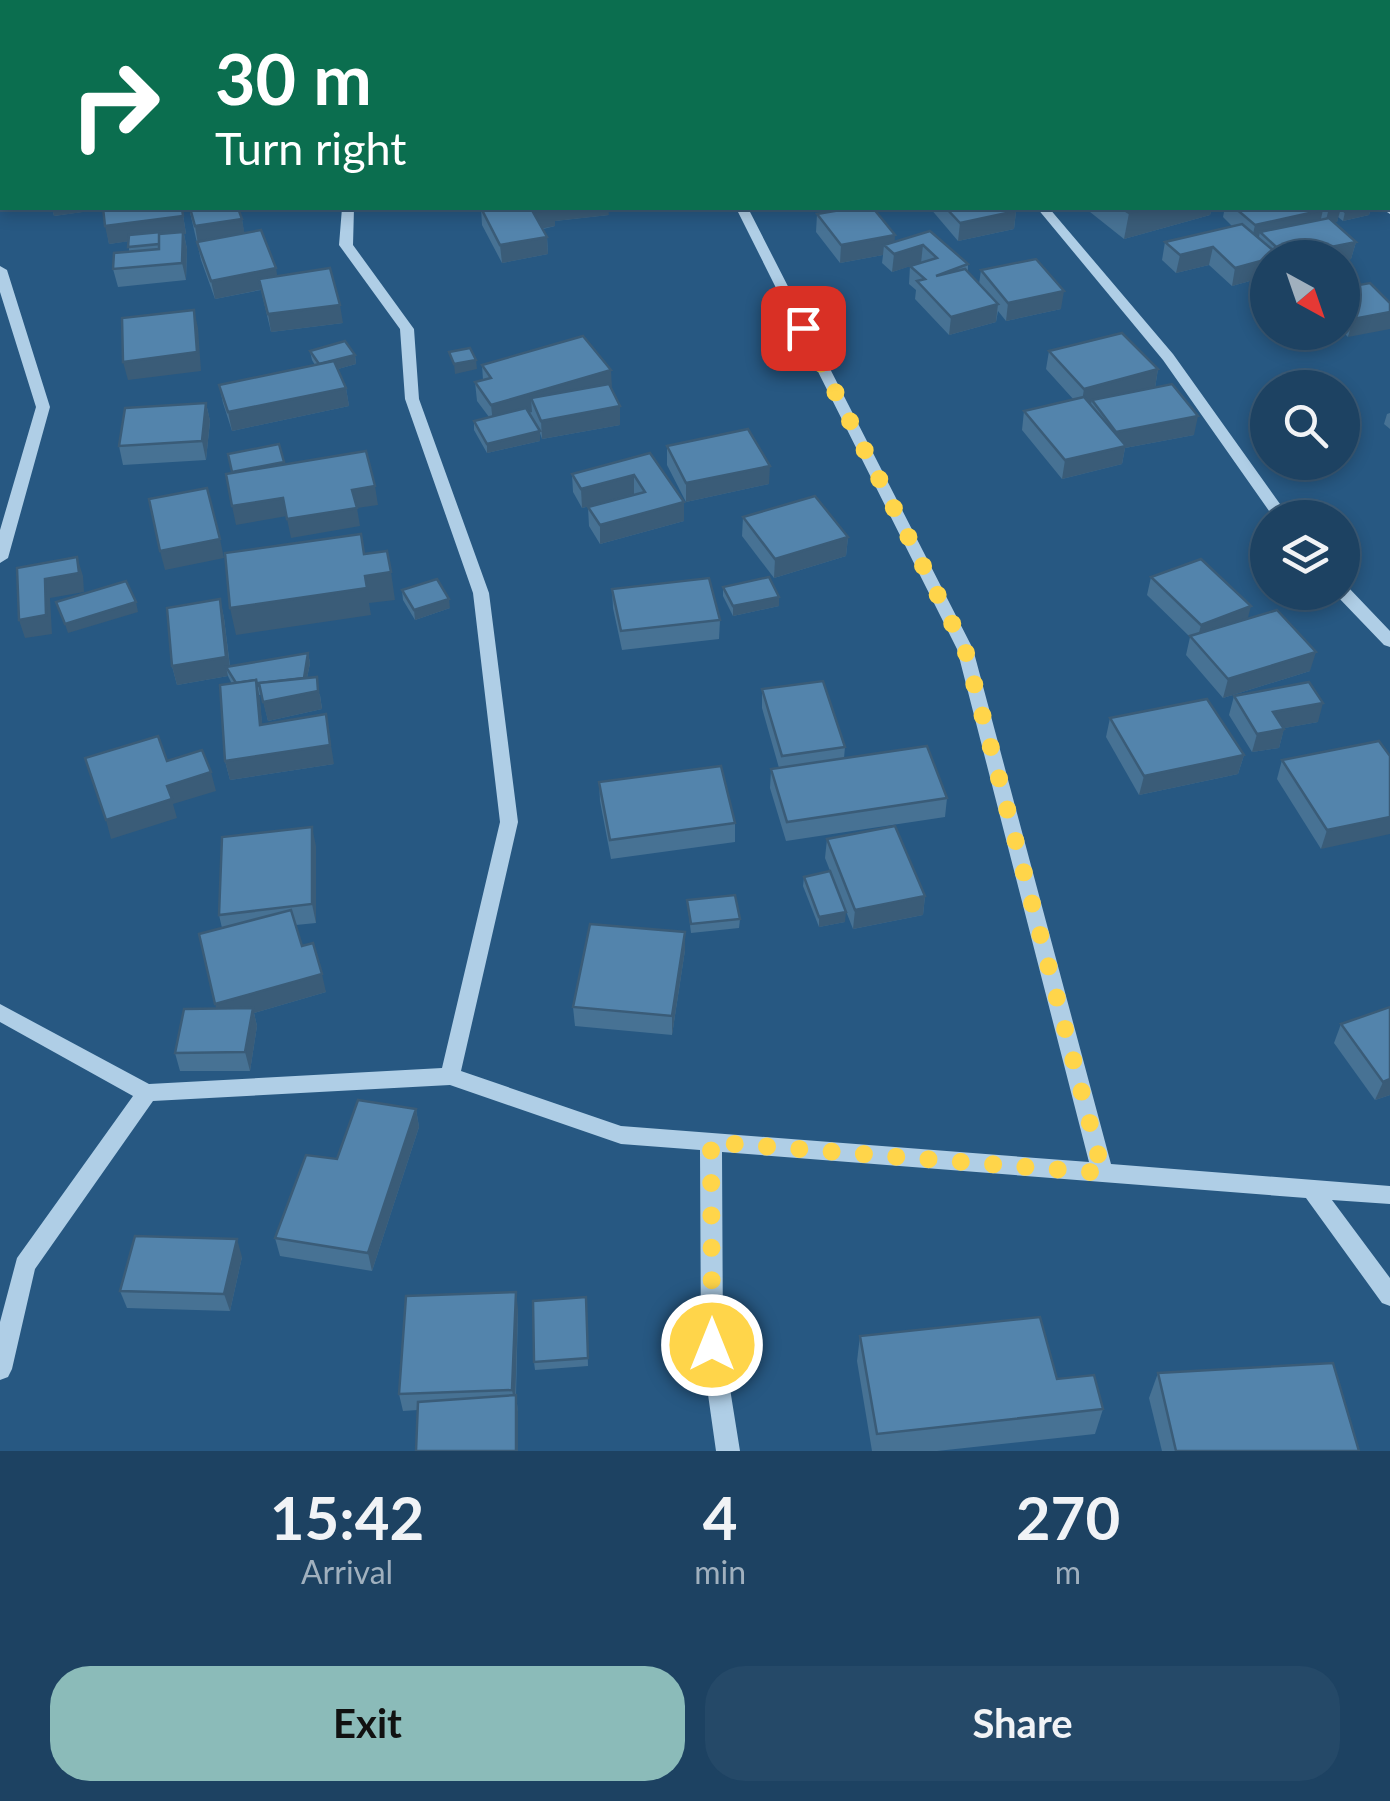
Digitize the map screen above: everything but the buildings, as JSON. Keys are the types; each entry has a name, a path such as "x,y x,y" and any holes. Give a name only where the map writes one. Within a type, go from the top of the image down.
{"street":[{"path":"348,210 346,245 408,330 412,399 481,592 509,822 450,1076"},
{"path":"743,210 965,649 1103,1173"},
{"path":"1045,210 1168,357 1269,500"},
{"path":"0,270 43,406 0,558"},
{"path":"1360,610 1390,641"},
{"path":"0,1012 147,1093 450,1076 621,1135 1390,1194"},
{"path":"0,1369 24,1264 147,1093"},
{"path":"711,1142 712,1345 728,1451"},
{"path":"1311,1188 1390,1296"}],"route":[{"path":"712,1345 711,1142 1103,1173 965,649 803,328"}]}
